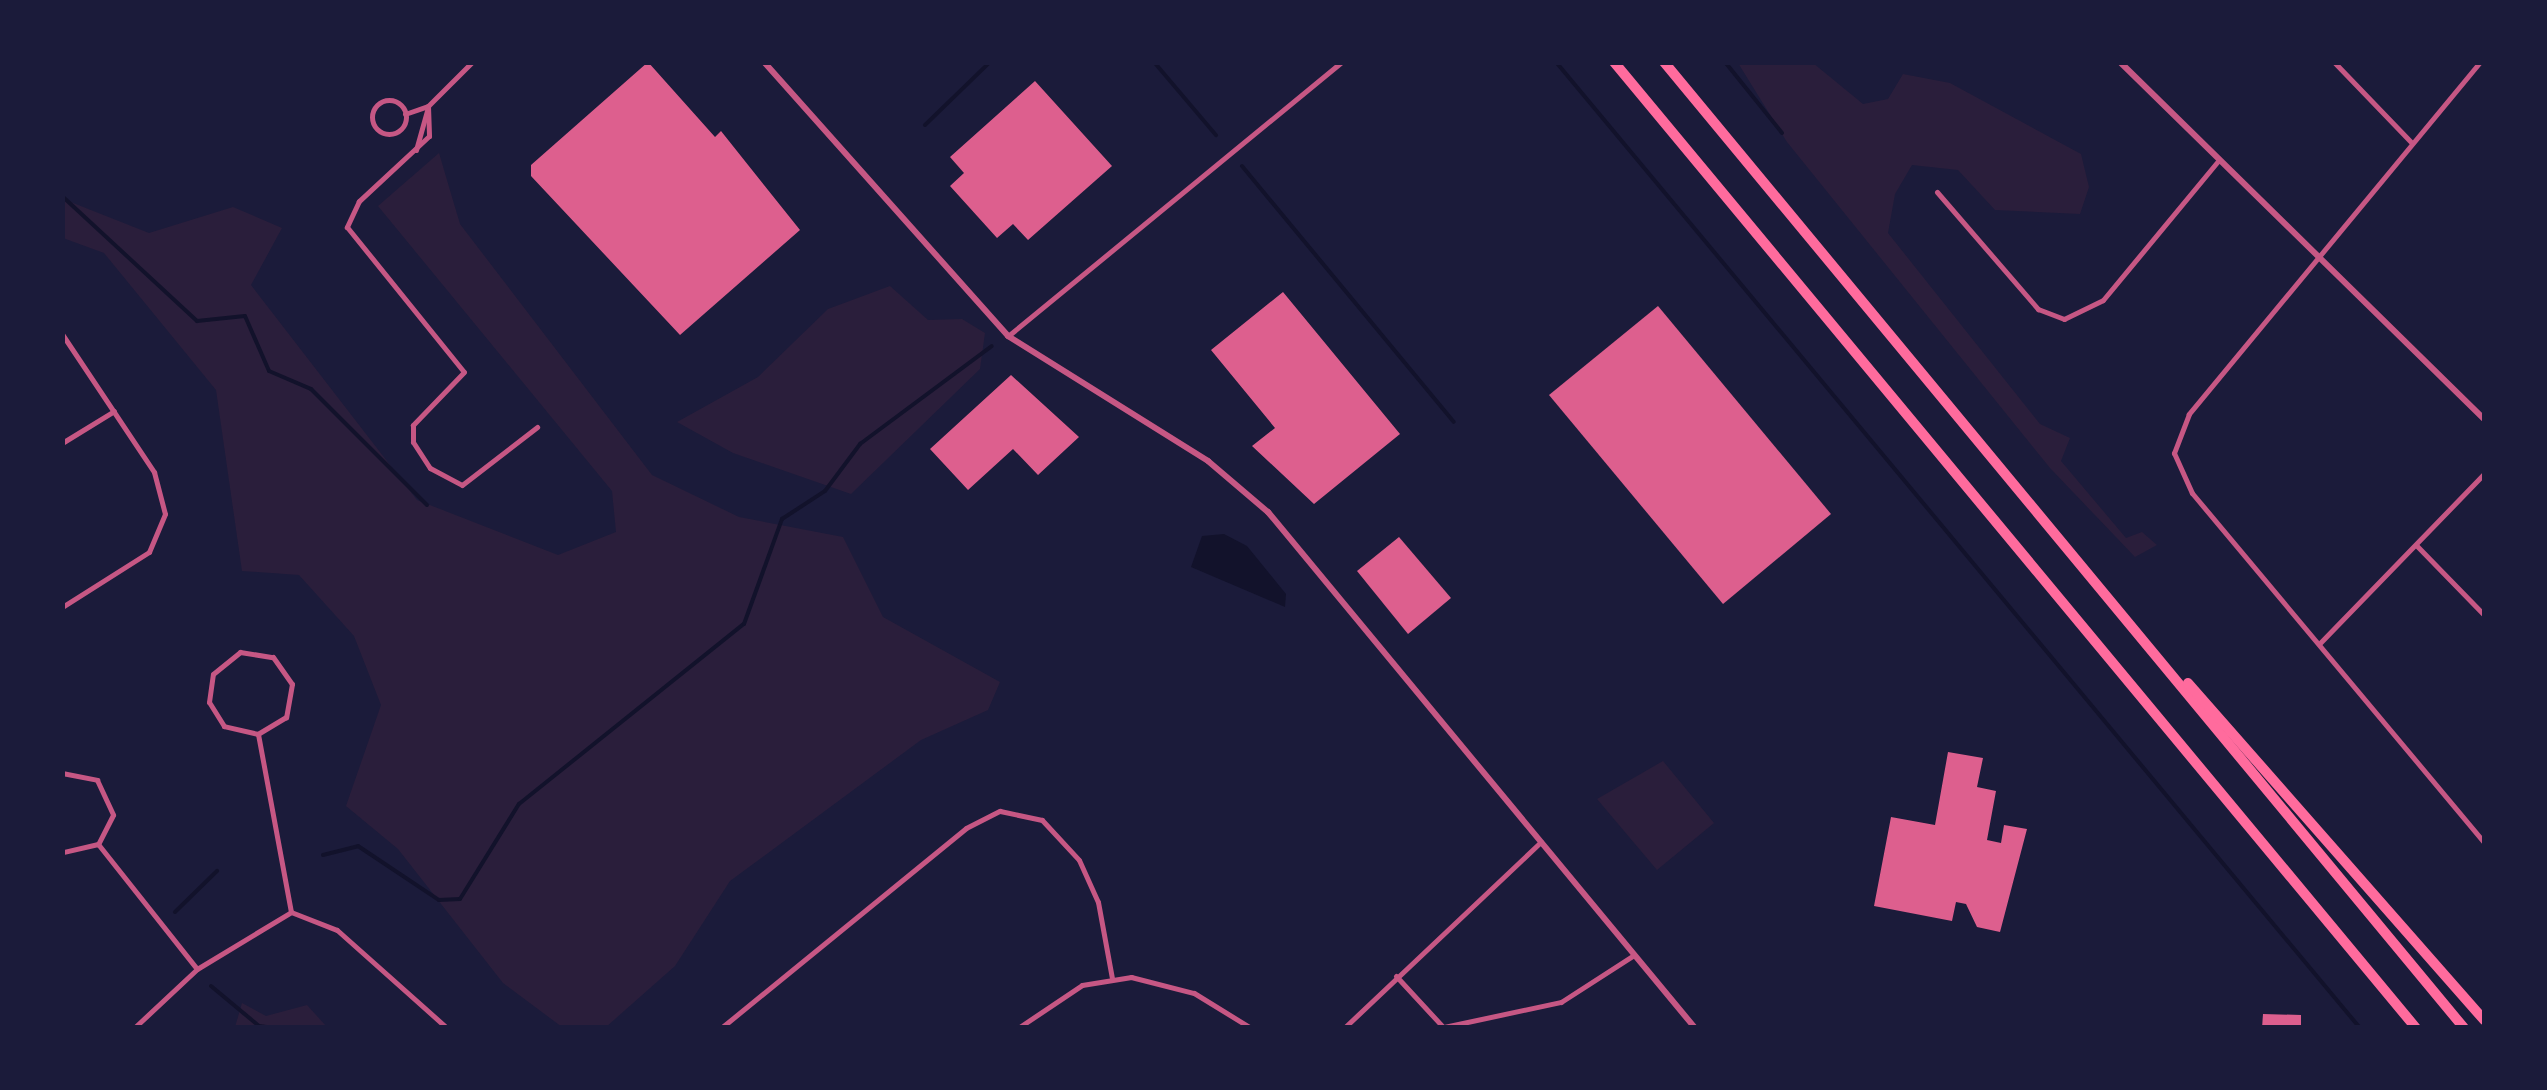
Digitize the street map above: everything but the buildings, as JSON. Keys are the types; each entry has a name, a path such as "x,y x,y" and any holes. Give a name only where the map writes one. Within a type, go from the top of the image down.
{"highway":[{"path":"1614,62 2416,1028"},
{"path":"1664,62 2464,1028"},
{"path":"2052,528 2484,1020"}],"street":[{"path":"406,114 385,100 372,121 392,134 406,114 428,106 472,62"},
{"path":"764,62 1008,336 1248,492 1695,1028"},
{"path":"1008,336 1342,62"},
{"path":"2120,62 2484,418"},
{"path":"2334,62 2412,143"},
{"path":"2480,62 2189,414 2174,453 2192,493 2484,842"},
{"path":"428,106 428,136 359,200 347,227 464,372 413,425 413,442 430,468 462,485 537,428"},
{"path":"416,150 428,106"},
{"path":"1936,192 2038,309 2064,320 2103,300 2219,160"},
{"path":"62,334 162,488 163,528 148,552 62,608"},
{"path":"62,443 114,410"},
{"path":"2319,644 2484,474"},
{"path":"2417,546 2484,614"},
{"path":"240,652 273,658 292,684 286,716 258,734 230,730 210,702 213,674 240,652"},
{"path":"258,734 291,912"},
{"path":"62,773 91,777 109,796 112,822 98,844 62,852"},
{"path":"721,1028 966,828 1000,811 1042,820 1079,860 1098,902 1112,978"},
{"path":"1344,1028 1541,842"},
{"path":"98,844 197,969"},
{"path":"134,1028 197,969 291,912"},
{"path":"291,912 337,930 446,1028"},
{"path":"1396,976 1444,1027 1561,1002 1634,955"},
{"path":"1018,1028 1068,992 1112,978 1172,985 1246,1026"}],"shaded area":[{"path":"1738,63 1813,63 1863,104 1888,99 1903,74 1950,83 2081,154 2089,187 2080,214 1995,210 1958,170 1912,165 1895,194 1888,233 2040,424 2070,438 2061,461 2126,538 2142,532 2157,545 2135,557 2050,468 1787,142"},
{"path":"439,153 460,224 652,475 739,517 843,537 883,617 1000,682 988,710 921,740 730,881 675,966 606,1027 562,1027 503,983 398,849 346,806 381,705 354,636 299,575 242,571 216,390 104,253 63,238 63,199 149,233 233,207 282,228 251,285 417,500 558,555 616,532 612,491 378,206"},
{"path":"890,286 928,320 962,319 985,333 980,369 851,494 733,453 677,422 758,377 828,309"},
{"path":"1224,534 1247,546 1286,594 1285,607 1191,567 1202,536"},
{"path":"1663,761 1714,823 1657,870 1597,799"},
{"path":"242,1003 266,1016 307,1005 327,1027 235,1027"}],"waterway":[{"path":"925,125 990,62"},
{"path":"1154,62 1216,135"},
{"path":"1556,62 2360,1028"},
{"path":"1725,62 1782,133"},
{"path":"1242,166 1454,422"},
{"path":"62,196 197,321 245,316 269,371 311,389 427,505"},
{"path":"323,855 358,846 439,900 460,899 519,804 744,624 782,519 825,491 860,444 992,346"},
{"path":"175,912 217,871"},
{"path":"211,986 259,1026 274,1028"}]}
